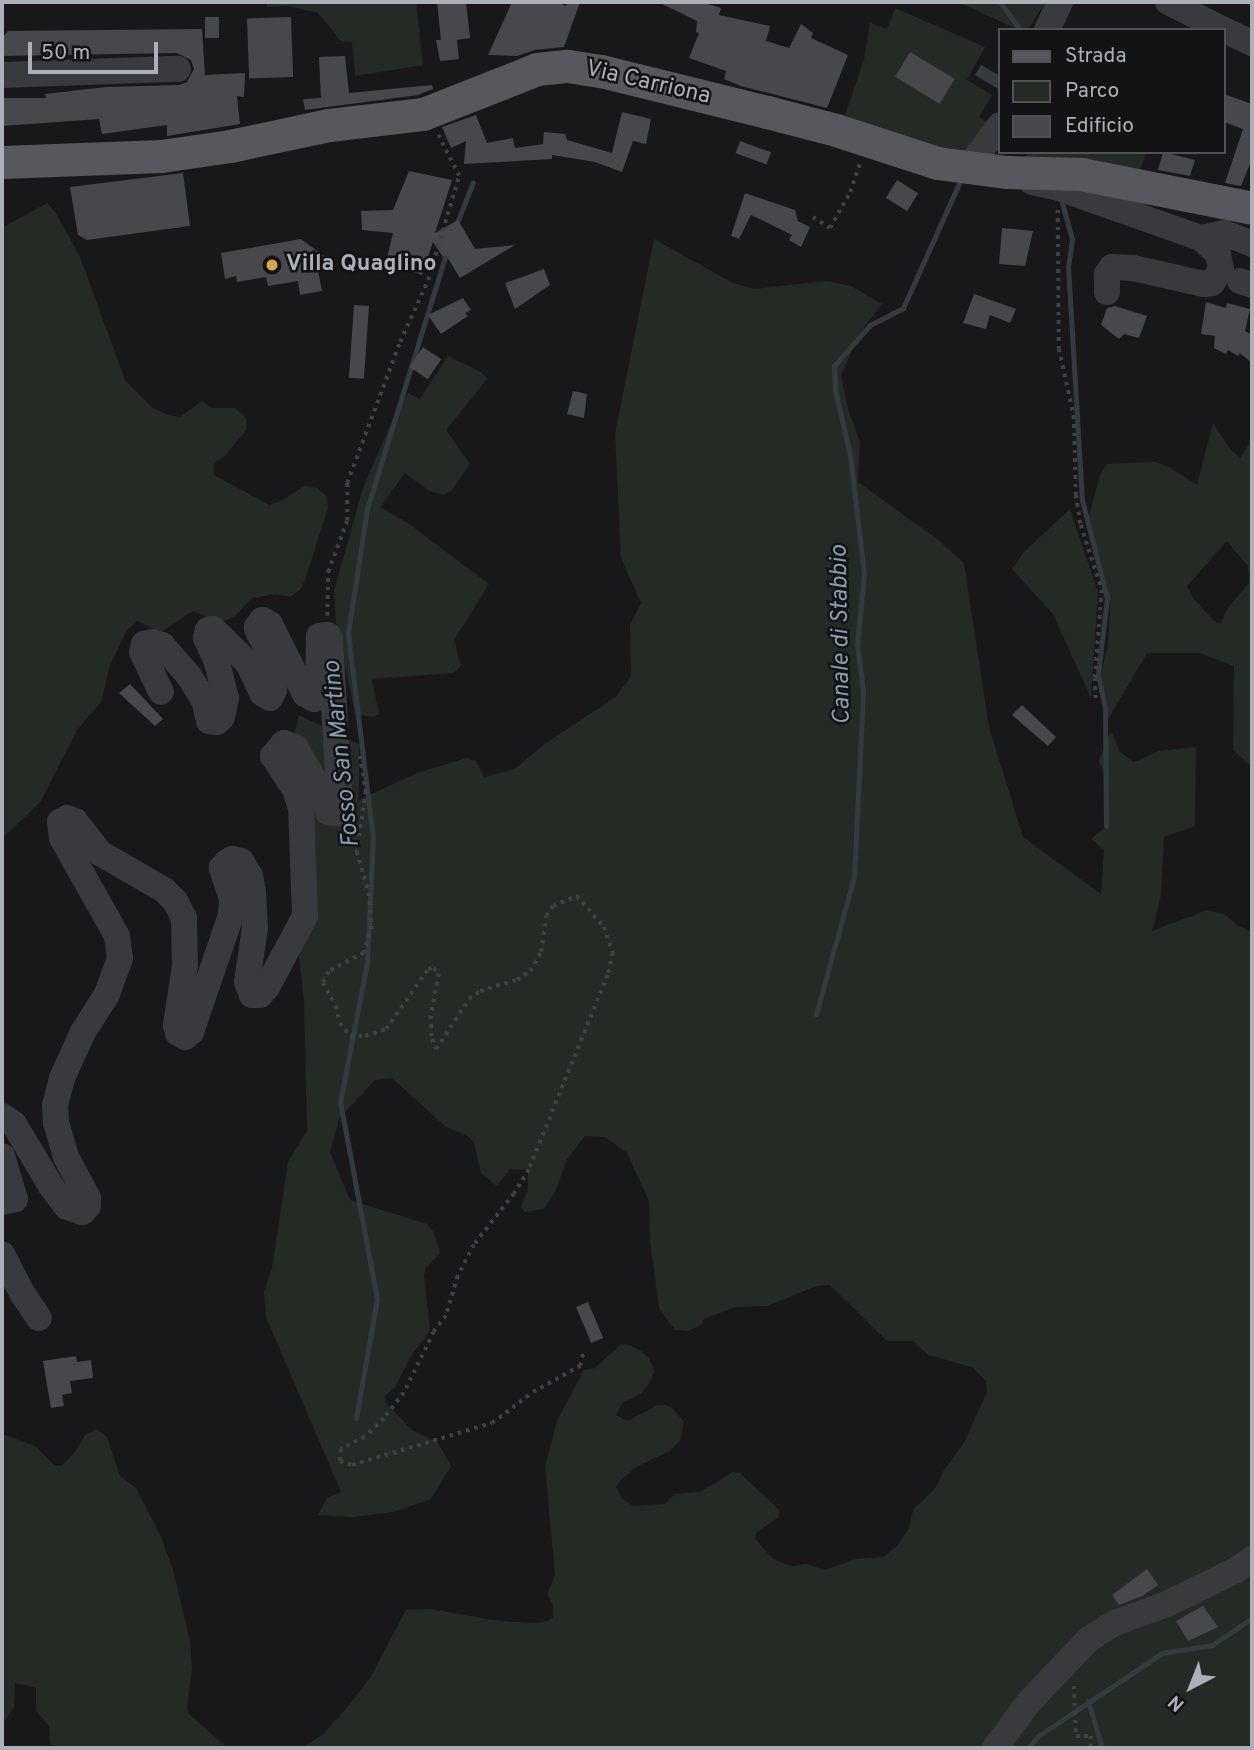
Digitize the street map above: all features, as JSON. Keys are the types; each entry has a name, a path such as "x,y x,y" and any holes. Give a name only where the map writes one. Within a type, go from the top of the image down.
{"main road":[{"name":"Via Carriona","path":"2,162 161,156 230,146 329,125 423,114 537,69 568,66 601,71 767,112 937,163 967,169 1082,174 1243,209"}],"street":[{"path":"1048,28 1060,2"},
{"path":"1168,2 1220,28"},
{"path":"1226,31 1252,43"},
{"path":"2,75 178,69"},
{"path":"967,169 998,128"},
{"path":"1007,172 1201,238 1218,254 1221,270 1212,283 1204,284 1133,268 1112,267 1107,274 1107,292"},
{"path":"1201,238 1224,233 1252,244"},
{"path":"2,1116 14,1124 51,1186 67,1207 82,1212 88,1206 88,1198 66,1157 56,1123 55,1105 62,1078 82,1032 107,994 120,958 117,936 59,830 60,822 67,818 75,821 100,853 164,890 175,901 184,918 185,966 176,1025 178,1033 185,1037 191,1032 231,915 232,899 222,868 232,859 241,861 250,876 255,929 248,967 249,991 257,996 267,987 305,916 301,809 296,791 275,764 273,756 277,748 284,743 295,747 319,788 328,812 336,813 340,804 328,635 319,636 317,642 318,696 314,699 305,694 270,624 261,620 257,627 271,657 274,690 270,698 262,693 248,663 213,629 208,631 206,638 216,659 226,698 222,717 217,722 209,721 204,700 189,676 162,645 152,642 145,645 142,652 161,692"},
{"path":"2,1156 15,1199 2,1202"},
{"path":"2,1254 22,1293 39,1318"},
{"path":"995,1748 1028,1703 1066,1660 1089,1639 1115,1623 1167,1604 1236,1570 1252,1559"}],"path":[{"path":"328,635 326,590 334,549 347,521 347,483 400,342 428,280 459,176 434,124 423,114"},
{"path":"813,217 830,228 857,177 866,140"},
{"path":"1056,187 1059,349 1074,416 1076,495 1081,525 1102,590 1095,678 1096,702"},
{"path":"357,745 366,790 357,852 369,893 372,926 364,953 329,972 323,983 336,1006 340,1023 350,1036 365,1036 386,1029 428,970 434,968 439,974 431,1016 432,1039 436,1049 470,999 480,991 517,980 530,971 541,952 546,916 553,906 577,896 604,927 613,953 608,975 528,1170 514,1194 474,1245 458,1276 446,1315 434,1332 404,1393 384,1419 365,1437 341,1448 340,1461 352,1465 492,1423 533,1392 580,1366 584,1350"},
{"path":"1066,1660 1074,1688 1076,1736 1091,1736 1091,1748"}],"green space":[{"path":"267,2 416,2 423,65 355,76 352,42 341,41 318,13 288,6 267,7"},
{"path":"958,2 1045,2 1029,28 1015,28"},
{"path":"895,8 985,47 967,80 992,95 979,117 991,125 963,152 953,156 845,115 864,59 870,23 887,29"},
{"path":"1027,154 1145,154 1139,174 1022,162"},
{"path":"47,203 56,213 80,257 125,380 153,408 168,415 180,417 202,401 212,408 235,408 246,418 246,430 225,456 214,463 214,475 269,505 281,501 304,486 317,488 327,497 328,508 301,589 290,597 276,594 252,598 234,617 222,622 193,611 161,632 137,621 127,630 110,665 101,702 77,730 41,801 2,839 2,228"},
{"path":"654,239 731,282 754,289 827,281 851,286 882,304 860,333 841,375 848,409 860,442 858,482 937,539 964,563 989,727 1023,837 1101,894 1104,850 1091,839 1109,824 1109,792 1099,760 1111,731 1120,752 1134,762 1159,751 1196,747 1195,826 1164,837 1161,895 1152,931 1207,910 1224,914 1252,933 1252,1748 303,1748 323,1734 370,1678 406,1610 431,1609 499,1621 535,1623 548,1621 553,1617 553,1605 547,1594 555,1575 545,1466 558,1419 584,1370 595,1368 620,1345 626,1344 638,1349 649,1358 654,1371 649,1384 640,1394 622,1403 616,1415 628,1421 657,1405 664,1405 671,1407 684,1422 680,1441 670,1451 636,1467 620,1481 616,1487 622,1499 633,1506 665,1504 675,1494 700,1492 733,1472 740,1473 779,1510 779,1517 756,1533 755,1539 773,1559 792,1566 806,1564 825,1570 856,1559 884,1557 899,1544 909,1528 913,1510 936,1487 944,1470 964,1443 987,1392 986,1381 972,1367 928,1355 913,1341 887,1341 830,1285 817,1286 767,1306 735,1307 704,1319 701,1325 688,1331 675,1330 659,1308 650,1240 649,1201 627,1153 605,1137 585,1136 567,1159 555,1192 544,1209 525,1212 521,1207 528,1189 528,1170 510,1169 497,1186 481,1173 474,1142 467,1135 446,1127 392,1078 375,1080 339,1119 330,1152 350,1200 427,1224 434,1233 440,1253 426,1268 424,1275 430,1330 410,1358 395,1387 385,1396 385,1402 412,1430 438,1443 451,1466 431,1499 393,1512 354,1517 318,1515 327,1498 341,1492 266,1317 264,1292 272,1269 288,1162 307,1131 304,1000 299,956 310,917 291,747 299,715 359,744 359,800 417,773 466,758 476,761 484,777 515,769 546,743 616,697 631,676 630,625 641,603 621,558 615,434"},
{"path":"448,356 481,372 487,379 446,430 470,464 452,490 444,495 428,490 405,473 380,507 408,523 489,584 454,640 461,666 453,673 372,679 379,714 373,717 355,714 336,624 334,591 363,488 388,430 408,393 420,399"},
{"path":"1213,423 1230,449 1240,458 1252,440 1252,767 1233,750 1234,666 1200,653 1147,653 1107,721 1100,680 1108,643 1110,604 1087,523 1100,475 1107,464 1155,462 1169,467 1197,485","holes":["1227,541 1248,566 1249,583 1227,609 1221,624 1214,621 1193,598 1187,586"]},
{"path":"1070,509 1098,592 1091,698 1053,614 1012,569 1024,552"},
{"path":"96,1429 107,1437 120,1476 136,1488 161,1537 173,1570 190,1641 192,1668 187,1708 189,1714 227,1748 57,1748 50,1744 49,1726 36,1711 36,1688 15,1683 14,1708 2,1724 2,1434 35,1446 54,1465 61,1466 75,1452 85,1435"}],"shaded area":[{"path":"981,65 998,75 998,89 975,75"}],"building":[{"path":"437,2 466,2 470,38 457,40 459,59 440,61 436,40 441,40"},
{"path":"512,2 556,2 566,6 568,2 580,2 564,47 535,50 517,56 488,55"},
{"path":"658,2 702,2 721,8 719,15 770,26 766,41 789,48 801,24 813,33 811,38 848,55 827,108 741,86 724,79 726,71 689,58 699,33 696,32 697,21"},
{"path":"205,17 219,17 219,38 205,38"},
{"path":"291,17 293,77 249,78 247,19"},
{"path":"202,29 205,75 245,73 244,97 237,96 240,124 167,136 167,125 102,134 99,119 2,126 2,98 46,98 45,94 106,87 179,85 187,82 194,69 191,60 177,53 2,56 2,38 8,31"},
{"path":"910,52 955,79 940,104 895,77"},
{"path":"345,56 349,93 432,85 433,89 418,95 305,110 303,99 321,98 319,57"},
{"path":"1226,95 1252,104 1252,159 1241,186 1225,183 1243,129 1226,123"},
{"path":"622,112 651,119 646,144 633,141 622,172 595,162 552,155 552,159 464,164 466,141 451,148 442,127 476,115 487,143 513,138 515,148 543,144 544,132 565,134 567,140 612,153"},
{"path":"740,141 771,152 767,165 736,153"},
{"path":"1162,154 1195,160 1190,176 1158,170"},
{"path":"409,171 452,180 435,233 458,220 475,249 515,245 460,278 446,255 443,257 433,242 422,275 386,262 393,233 362,230 361,211 393,210"},
{"path":"183,173 190,226 87,240 78,235 70,187"},
{"path":"897,180 918,193 907,211 886,198"},
{"path":"745,193 795,210 798,221 810,227 801,247 789,240 792,235 751,215 739,239 731,236"},
{"path":"1002,228 1033,231 1025,266 999,264"},
{"name":"Villa Quaglino","path":"301,239 323,255 325,261 318,271 322,291 300,295 298,281 268,286 266,277 237,282 236,276 225,279 221,253"},
{"path":"544,269 550,285 515,309 505,283"},
{"path":"974,294 1016,309 1010,323 990,315 986,329 963,323"},
{"path":"463,298 471,310 465,313 468,316 441,334 428,315"},
{"path":"1206,302 1226,308 1227,303 1250,309 1245,331 1252,335 1252,363 1240,353 1238,356 1228,350 1226,354 1214,348 1215,336 1201,334"},
{"path":"354,305 369,306 364,379 349,378"},
{"path":"1115,306 1147,316 1139,338 1124,334 1119,339 1101,325 1107,308"},
{"path":"423,347 441,359 428,379 410,367"},
{"path":"573,391 587,394 584,418 567,414"},
{"path":"130,684 163,719 155,726 119,693"},
{"path":"1022,705 1056,737 1048,746 1012,715"},
{"path":"588,1302 603,1338 591,1343 576,1307"},
{"path":"76,1356 77,1362 91,1360 93,1378 70,1381 72,1393 62,1395 64,1406 51,1408 43,1361"},
{"path":"1147,1569 1158,1585 1142,1596 1119,1605 1112,1595"},
{"path":"1203,1606 1218,1627 1188,1641 1176,1621"}],"waterway":[{"name":"Canale di Stabbio","path":"1000,2 1019,28"},
{"name":"Canale di Stabbio","path":"816,1014 854,877 863,690 857,645 864,574 850,455 835,390 834,366 870,325 903,308 961,179"},
{"name":"Fosso San Martino","path":"456,225 473,182"},
{"name":"Canale di Stabbio","path":"1061,199 1072,239 1068,266 1082,500 1107,598 1098,675 1105,707 1106,826"},
{"name":"Fosso San Martino","path":"356,1418 377,1299 340,1102 367,963 373,838 348,633 367,509 447,250"},
{"path":"1028,1748 1038,1736 1162,1653 1212,1645 1252,1618"},
{"path":"1088,1701 1102,1748"}],"place":[{"name":"Villa Quaglino","path":"272,265"}]}
